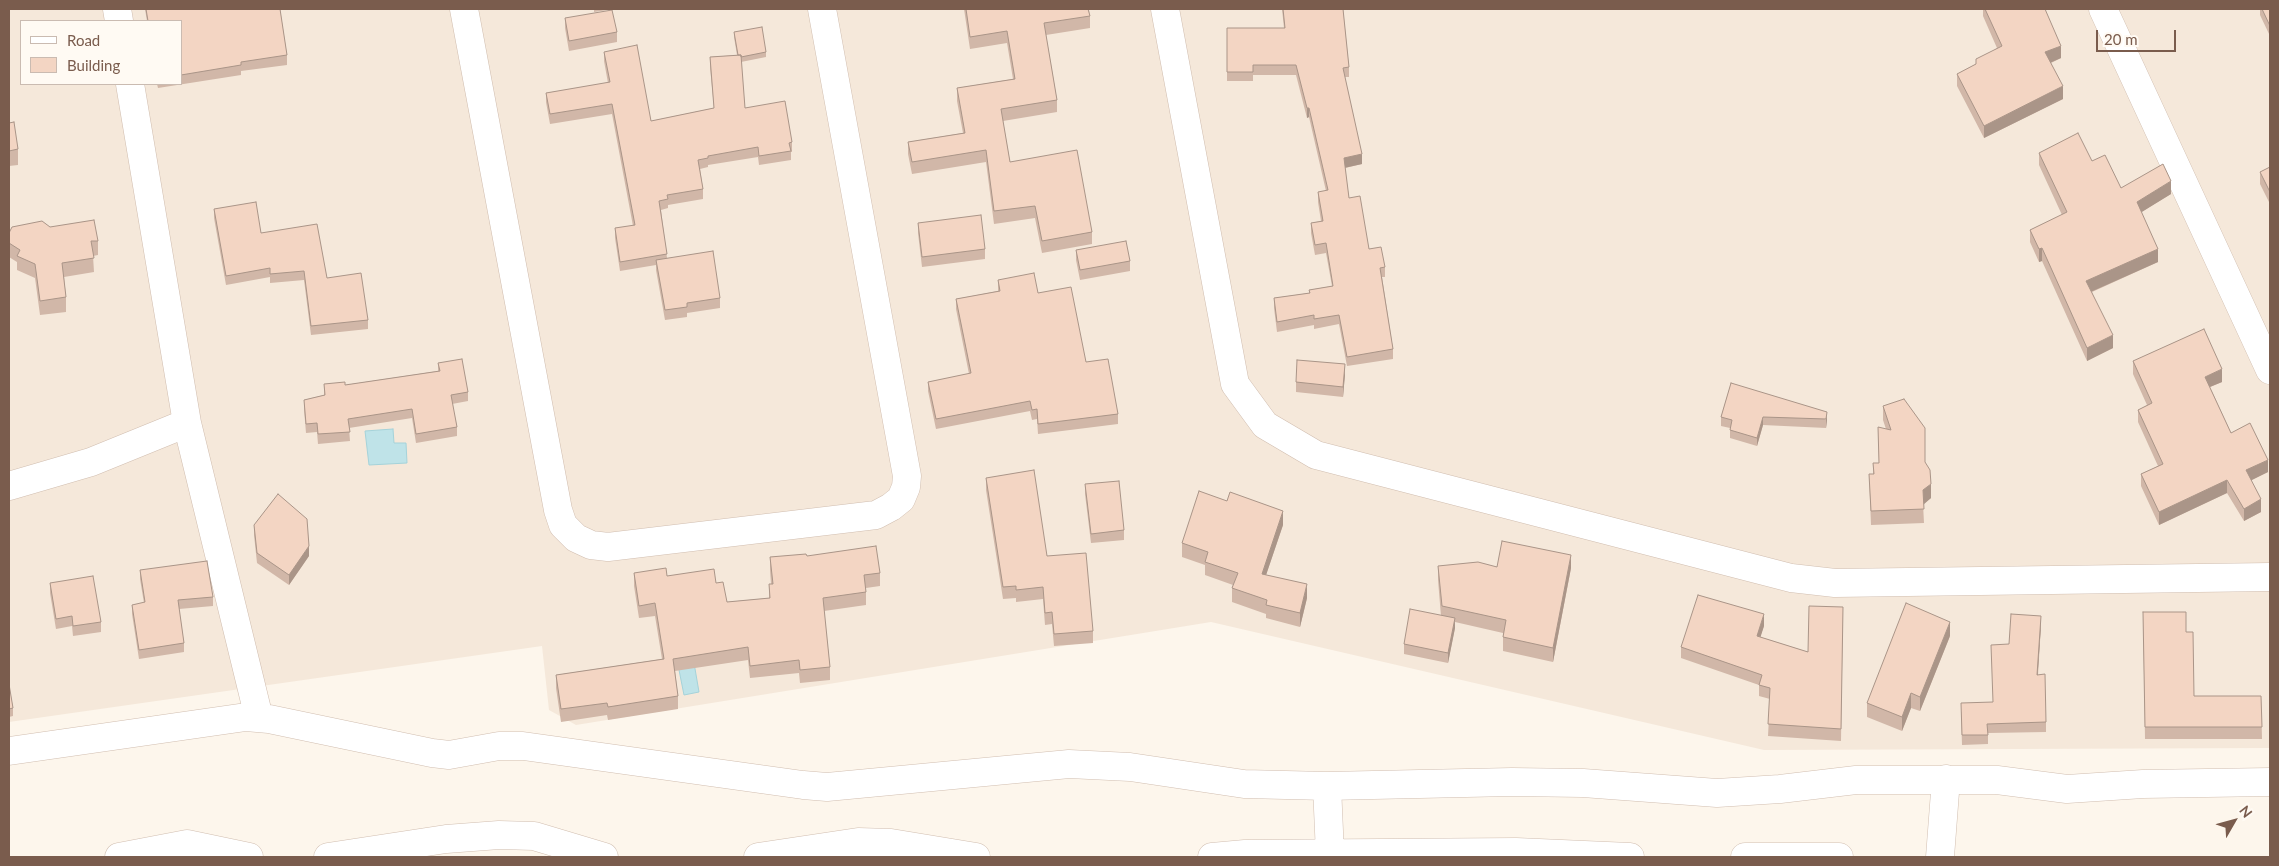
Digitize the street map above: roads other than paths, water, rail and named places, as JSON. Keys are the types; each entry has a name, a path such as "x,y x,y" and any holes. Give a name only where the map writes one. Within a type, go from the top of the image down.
{"street":[{"path":"464,9 558,510 563,525 576,538 591,545 608,547 876,515 901,499 906,487 907,476 822,9"},
{"path":"1165,9 1235,384 1265,425 1316,455 1791,578 1835,583 2270,577"},
{"path":"2103,9 2270,370"},
{"path":"130,85 187,423 259,718"},
{"path":"9,486 91,462 187,423"},
{"path":"9,751 222,719 259,718 448,755 499,746 522,746 803,785 843,785 1070,764 1130,767 1244,784 1327,786 1512,782 1583,783 1717,793 1780,789 1856,780 1997,780 2067,789 2143,784 2270,782"},
{"path":"1940,857 1946,779"},
{"path":"1327,786 1330,854"},
{"path":"328,857 446,839 499,835 534,836 604,857"},
{"path":"758,857 858,842 891,843 976,857"},
{"path":"119,857 187,844 249,857"},
{"path":"1212,857 1224,854 1516,852 1630,857"},
{"path":"1745,857 1839,857"}],"water":[{"path":"393,429 394,443 406,443 407,463 369,465 365,431"},
{"path":"693,657 699,692 684,695 677,660"}]}
